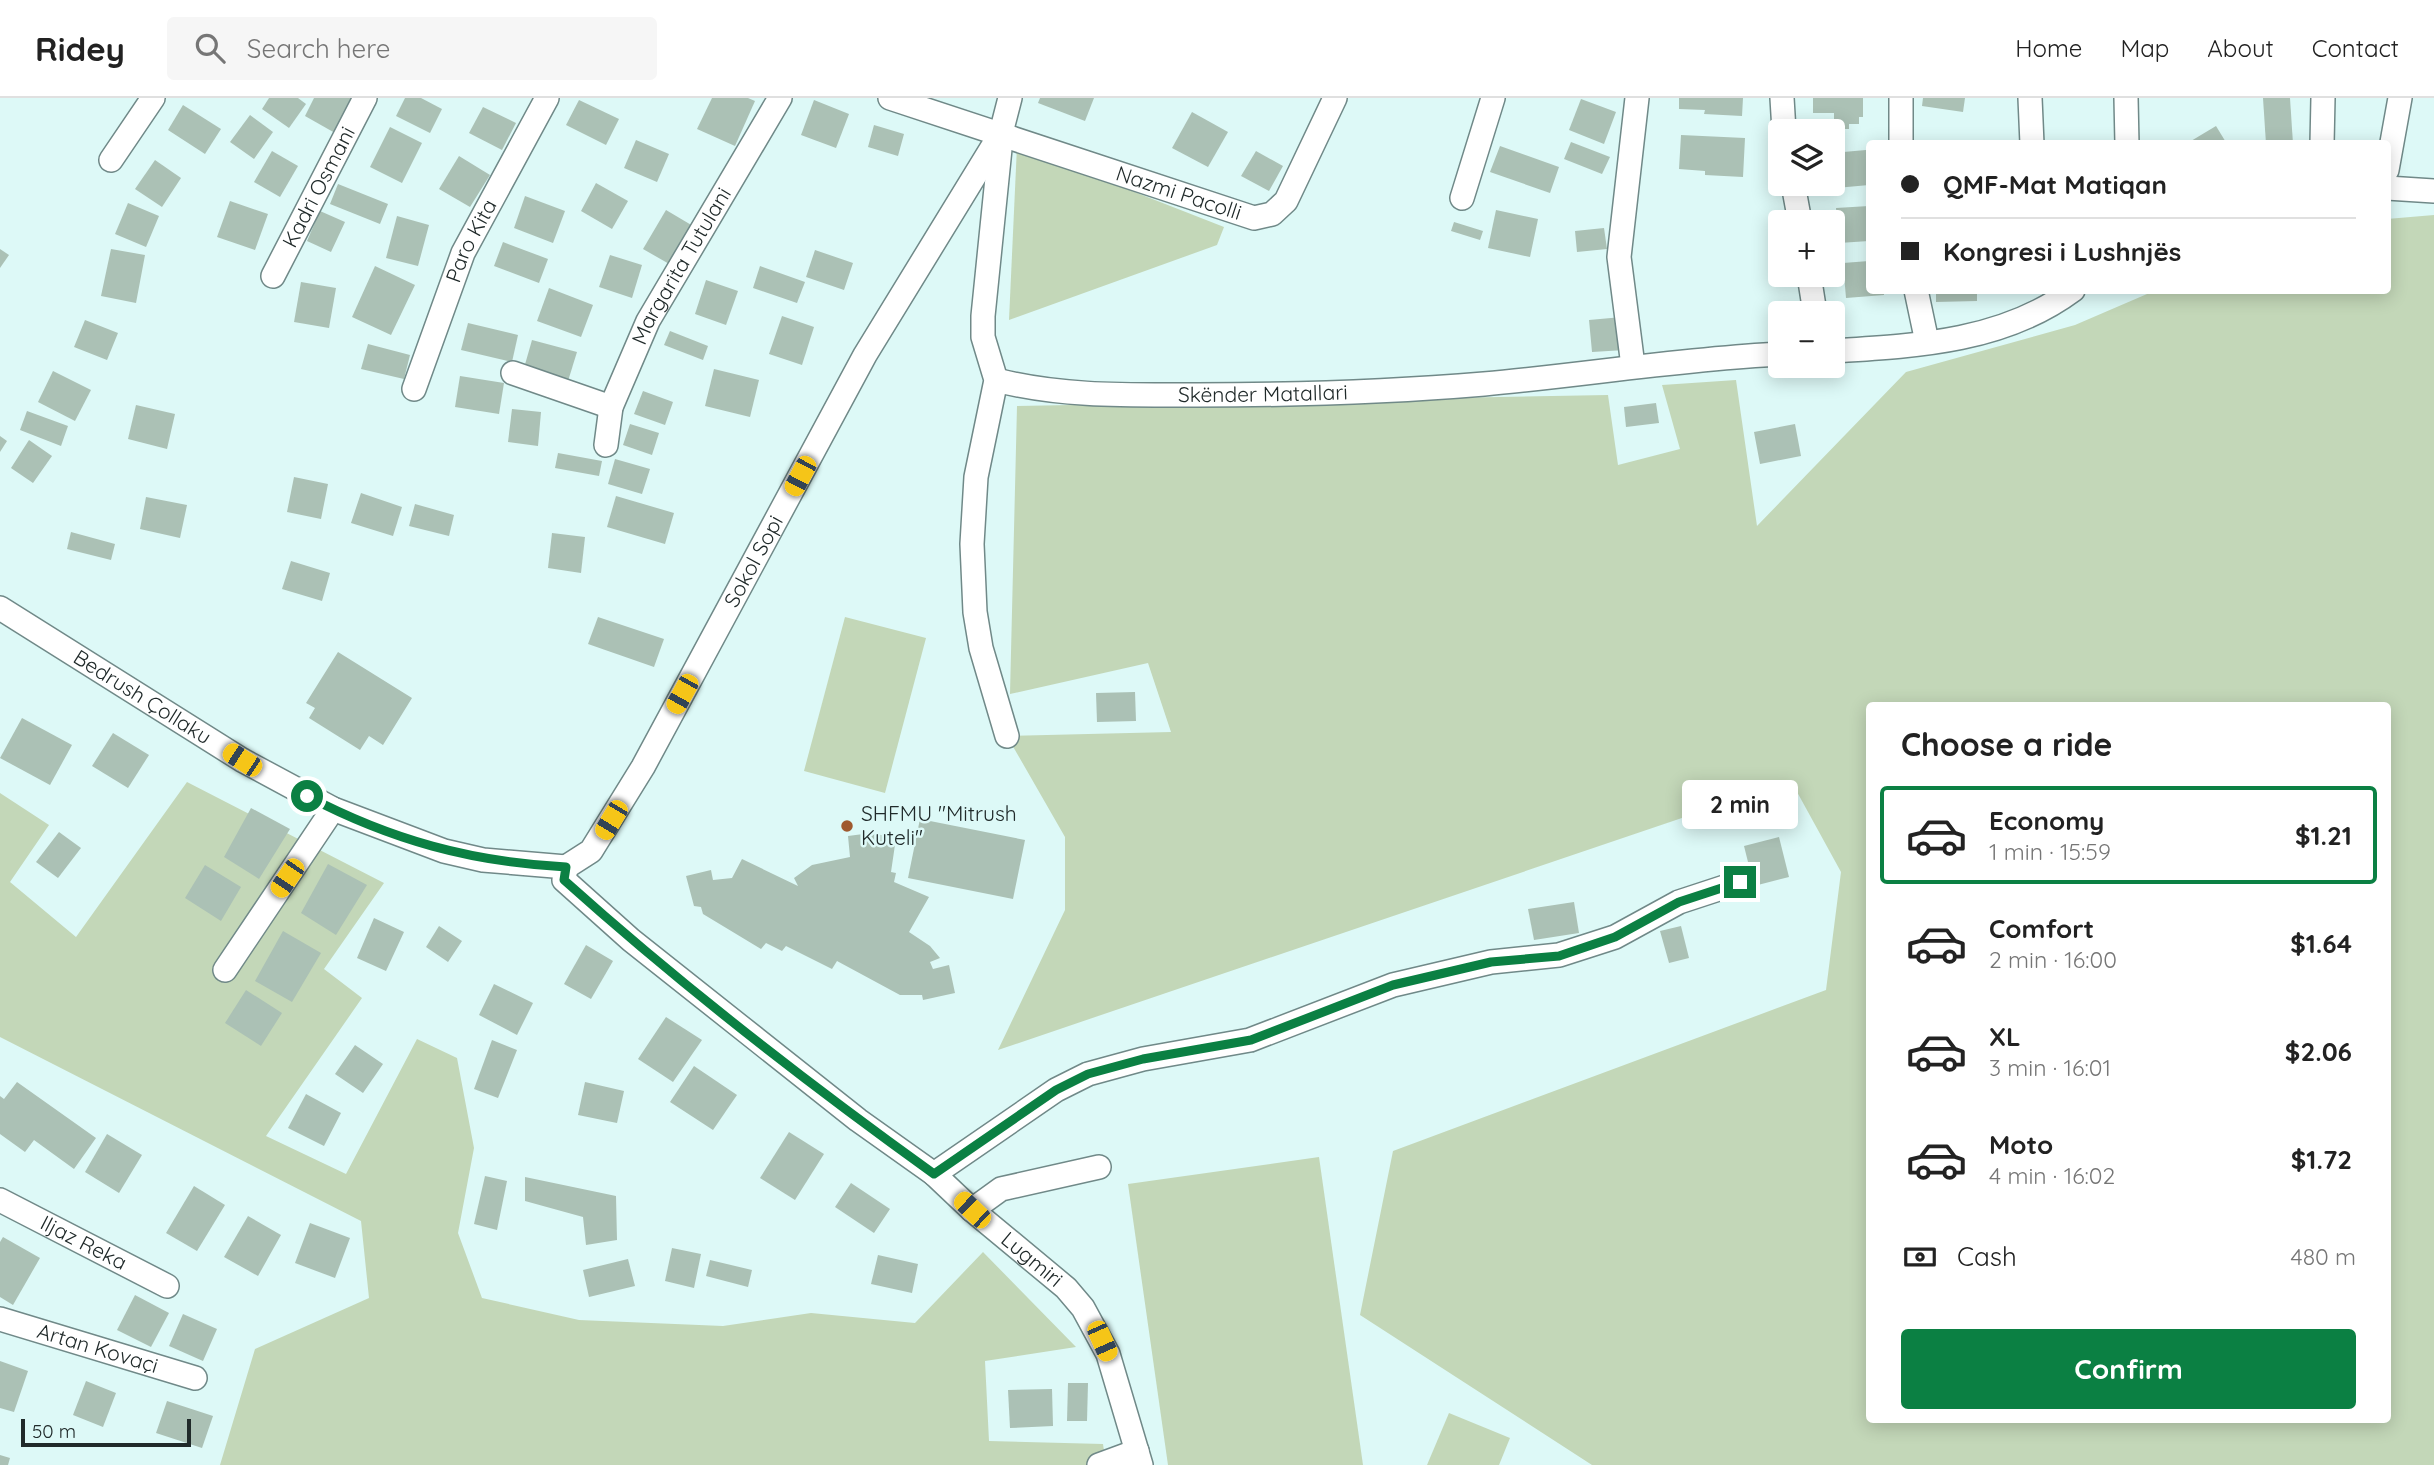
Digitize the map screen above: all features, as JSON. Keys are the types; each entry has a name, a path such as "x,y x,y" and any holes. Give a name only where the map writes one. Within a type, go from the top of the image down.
{"street":[{"path":"111,160 153,98"},
{"name":"Kadri Osmani","path":"273,276 365,98"},
{"name":"Paro Kita","path":"414,390 463,253 547,98"},
{"name":"Margarita Tutulani","path":"606,445 611,407 648,321 780,98"},
{"path":"890,98 1001,133 982,316 983,337 996,380 976,477 973,555 975,612 981,648 1007,736"},
{"name":"Sokol Sopi","path":"566,867 591,851 643,767 865,355 1001,133 1010,98"},
{"name":"Nazmi Pacolli","path":"1001,133 1254,218 1272,214 1286,201 1335,98"},
{"path":"1462,198 1493,98"},
{"path":"1633,366 1619,257 1637,98"},
{"path":"1782,98 1783,119"},
{"path":"1901,98 1901,140"},
{"path":"2030,98 2032,140"},
{"path":"2126,98 2127,140"},
{"path":"2322,140 2323,98"},
{"path":"2391,148 2400,98"},
{"path":"2391,188 2434,191"},
{"path":"1917,294 1927,342"},
{"path":"1845,350 1988,333 2061,295"},
{"name":"Skënder Matallari","path":"996,380 1024,388 1121,396 1259,395 1484,384 1633,366 1768,355"},
{"path":"513,373 611,407"},
{"name":"Bedrush Çollaku","path":"0,608 242,760 333,809 402,837 457,854 492,862 566,867"},
{"path":"225,970 333,809"},
{"name":"Lugmiri","path":"566,867 564,880 631,940 858,1120 934,1174 972,1210 1035,1259 1083,1308 1108,1354 1139,1458"},
{"path":"934,1174 1056,1090 1088,1074 1143,1059 1251,1040 1393,985 1491,962 1559,956 1615,937 1679,902 1740,882"},
{"path":"972,1210 1001,1189 1099,1167"},
{"name":"Iljaz Reka","path":"0,1200 167,1286"},
{"name":"Artan Kovaçi","path":"0,1319 195,1378"},
{"path":"1099,1465 1139,1458"}],"green space":[{"path":"1017,146 1224,227 1217,245 1009,320"},
{"path":"2434,215 2434,1465 1592,1465 1360,1315 1393,1151 1826,990 1841,872 1791,781 998,1050 1065,910 1065,837 1007,736 1171,732 1148,663 1010,694 1017,406 1608,395 1618,465 1680,449 1662,385 1736,380 1757,526 1906,372 2075,325 2147,294 2391,294 2391,219"},
{"path":"845,617 926,638 885,793 804,771"},
{"path":"187,782 384,883 324,969 362,998 266,1136 346,1174 417,1039 457,1058 474,1148 458,1233 482,1298 579,1320 723,1326 811,1313 915,1323 983,1252 1076,1347 985,1361 989,1441 1103,1444 1106,1465 220,1465 255,1349 369,1298 361,1221 0,1037 0,793 49,825 10,882 76,937"},
{"path":"1319,1157 1363,1465 1168,1465 1128,1184"},
{"path":"1449,1413 1510,1438 1499,1465 1427,1465"}],"building":[{"path":"269,98 298,98 306,104 289,128 262,109"},
{"path":"314,98 354,98 335,133 305,116"},
{"path":"405,98 421,98 442,109 430,133 396,116"},
{"path":"712,98 748,98 755,101 735,146 697,129"},
{"path":"1040,98 1094,98 1085,121 1038,103"},
{"path":"1679,98 1743,98 1742,116 1704,114 1705,110 1679,109"},
{"path":"1813,98 1863,98 1863,117 1859,117 1859,124 1849,124 1849,129 1845,129 1845,119 1834,119 1834,113 1813,113"},
{"path":"1923,98 1965,98 1963,112 1922,106"},
{"path":"2263,98 2290,98 2293,140 2266,140"},
{"path":"1581,99 1616,112 1604,144 1569,130"},
{"path":"579,100 619,119 606,145 566,125"},
{"path":"814,100 849,114 836,148 801,135"},
{"path":"183,105 221,129 205,154 168,130"},
{"path":"483,107 516,123 502,150 469,133"},
{"path":"1192,112 1228,132 1208,167 1172,148"},
{"path":"250,115 273,132 254,159 230,142"},
{"path":"874,125 904,134 898,156 868,147"},
{"path":"2216,126 2225,140 2193,140"},
{"path":"390,127 422,143 402,183 370,167"},
{"path":"1681,135 1745,138 1743,177 1705,175 1705,171 1679,169"},
{"path":"636,140 669,154 657,182 624,168"},
{"path":"1571,142 1610,157 1602,174 1564,159"},
{"path":"1500,146 1559,167 1550,193 1490,172"},
{"path":"1866,150 1866,185 1845,187 1845,152"},
{"path":"272,151 298,166 280,197 254,182"},
{"path":"1256,151 1283,166 1269,191 1241,176"},
{"path":"459,156 490,175 470,207 439,189"},
{"path":"155,160 181,178 162,207 135,189"},
{"path":"596,183 628,201 612,229 581,211"},
{"path":"338,184 388,204 380,224 330,204"},
{"path":"525,196 565,211 553,243 514,228"},
{"path":"230,201 268,214 255,250 217,237"},
{"path":"128,203 159,216 146,247 115,234"},
{"path":"1866,206 1866,241 1845,243 1845,210 1836,210"},
{"path":"666,210 693,226 671,265 643,249"},
{"path":"1496,210 1538,219 1530,257 1488,248"},
{"path":"320,211 345,222 331,252 307,241"},
{"path":"397,216 429,225 418,266 386,258"},
{"path":"1454,222 1483,231 1480,240 1451,231"},
{"path":"1604,228 1607,249 1577,252 1575,231"},
{"path":"503,242 548,259 539,283 494,266"},
{"path":"0,249 9,255 0,268"},
{"path":"111,249 145,255 136,303 101,296"},
{"path":"815,250 853,263 844,290 806,277"},
{"path":"610,255 642,265 632,298 599,287"},
{"path":"1866,261 1866,294 1884,295 1846,298 1845,263"},
{"path":"375,266 415,285 391,335 352,317"},
{"path":"760,266 805,282 797,303 753,288"},
{"path":"706,280 738,291 726,325 695,314"},
{"path":"301,282 336,288 329,328 294,322"},
{"path":"549,288 593,305 581,337 537,321"},
{"path":"1936,294 1977,294 1977,301 1936,302"},
{"path":"782,316 814,327 802,365 769,354"},
{"path":"1622,317 1625,350 1592,352 1589,320"},
{"path":"85,320 118,333 107,360 74,347"},
{"path":"468,323 518,335 512,362 461,350"},
{"path":"670,331 708,346 703,360 664,345"},
{"path":"532,340 577,352 568,381 524,368"},
{"path":"368,344 410,355 404,379 361,369"},
{"path":"714,369 759,380 750,417 705,406"},
{"path":"53,371 91,390 75,421 38,402"},
{"path":"460,376 504,383 499,414 455,407"},
{"path":"643,391 673,402 665,425 634,414"},
{"path":"1656,403 1659,423 1626,427 1624,407"},
{"path":"136,405 175,414 167,449 128,439"},
{"path":"512,409 541,412 538,446 508,442"},
{"path":"27,411 68,426 61,446 20,430"},
{"path":"630,424 659,433 652,455 623,445"},
{"path":"1795,424 1801,456 1760,464 1754,432"},
{"path":"0,436 7,441 0,452"},
{"path":"29,440 52,456 33,483 11,468"},
{"path":"558,453 602,461 599,476 555,468"},
{"path":"615,459 650,469 642,494 608,484"},
{"path":"294,477 328,484 321,519 287,512"},
{"path":"361,493 402,507 393,536 351,523"},
{"path":"616,496 674,513 665,544 607,527"},
{"path":"146,497 187,505 180,538 140,529"},
{"path":"415,504 454,515 449,536 409,526"},
{"path":"71,532 115,544 111,560 67,549"},
{"path":"552,533 585,537 581,573 548,568"},
{"path":"291,561 330,573 322,601 282,589"},
{"path":"598,617 664,639 654,667 588,644"},
{"path":"338,652 412,698 383,745 369,736 360,750 309,718 315,708 306,703"},
{"path":"1135,692 1136,721 1097,722 1096,693"},
{"path":"22,718 72,745 50,785 0,758"},
{"path":"113,733 149,755 128,788 92,766"},
{"path":"251,808 290,829 259,879 224,857"},
{"path":"920,819 1025,840 1013,899 908,878"},
{"path":"59,832 81,848 58,878 36,862"},
{"path":"871,833 896,838 891,872 896,873 894,882 929,897 909,932 930,946 940,958 930,962 933,969 949,965 955,993 923,1000 922,995 900,995 837,961 832,969 786,946 782,951 766,943 761,949 703,914 701,907 694,906 686,876 711,870 713,880 732,878 742,859 798,886 794,878 812,865 850,857 848,836"},
{"path":"1779,837 1789,877 1754,886 1744,846"},
{"path":"328,864 367,885 336,935 301,913"},
{"path":"205,865 241,887 221,921 185,898"},
{"path":"1574,902 1579,933 1534,940 1528,909"},
{"path":"374,918 404,932 386,971 357,958"},
{"path":"439,926 462,941 448,962 426,947"},
{"path":"1681,926 1689,958 1669,963 1660,931"},
{"path":"283,931 321,953 292,1002 255,981"},
{"path":"586,945 613,961 591,999 564,984"},
{"path":"494,984 533,1003 517,1035 479,1015"},
{"path":"246,990 282,1013 261,1046 225,1023"},
{"path":"666,1017 702,1040 673,1082 638,1059"},
{"path":"492,1040 517,1050 498,1098 474,1089"},
{"path":"355,1045 383,1064 363,1093 335,1074"},
{"path":"694,1066 737,1095 713,1130 670,1102"},
{"path":"17,1082 96,1138 74,1169 34,1140 25,1152 0,1134 0,1096 4,1099"},
{"path":"585,1082 624,1091 617,1123 578,1115"},
{"path":"306,1094 341,1113 324,1146 288,1128"},
{"path":"789,1132 824,1154 795,1200 760,1178"},
{"path":"107,1134 142,1155 119,1193 85,1172"},
{"path":"485,1176 507,1181 497,1230 474,1224"},
{"path":"525,1177 616,1196 617,1240 586,1245 583,1217 525,1201"},
{"path":"851,1183 890,1209 874,1233 835,1207"},
{"path":"194,1186 225,1205 197,1251 166,1233"},
{"path":"248,1216 281,1235 258,1276 224,1257"},
{"path":"310,1223 350,1238 335,1278 295,1263"},
{"path":"3,1237 40,1258 13,1305 0,1297 0,1242"},
{"path":"672,1248 701,1254 694,1288 665,1281"},
{"path":"878,1255 918,1264 912,1293 871,1284"},
{"path":"628,1259 635,1286 589,1297 583,1270"},
{"path":"710,1260 752,1270 748,1287 706,1276"},
{"path":"135,1295 169,1313 151,1347 117,1330"},
{"path":"183,1314 217,1329 203,1361 169,1346"},
{"path":"0,1361 28,1371 14,1412 0,1408"},
{"path":"86,1381 116,1393 103,1427 73,1415"},
{"path":"1068,1383 1088,1383 1087,1421 1067,1421"},
{"path":"1052,1389 1053,1426 1010,1428 1008,1390"},
{"path":"167,1401 213,1416 202,1448 156,1433"},
{"path":"0,1455 10,1458 8,1465 0,1465"}],"place":[{"name":"SHFMU \"Mitrush Kuteli\"","path":"847,826"}],"route":[{"path":"307,796 402,837 444,850 501,863 566,867 564,880 631,940 858,1120 934,1174 1056,1090 1088,1074 1143,1059 1251,1040 1393,985 1491,962 1559,956 1615,937 1679,902 1740,882"}]}
